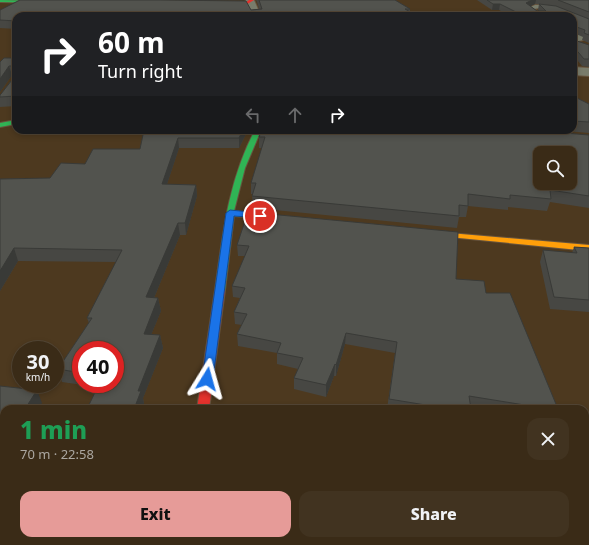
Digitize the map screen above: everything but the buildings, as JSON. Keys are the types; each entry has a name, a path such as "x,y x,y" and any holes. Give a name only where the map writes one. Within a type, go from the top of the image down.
{"street":[{"path":"0,1 59,3"},
{"path":"208,4 238,4 251,1 255,12"},
{"path":"577,38 589,48"},
{"path":"577,71 589,72"},
{"path":"0,125 12,123"},
{"path":"204,405 230,213 242,167 252,139 255,134"},
{"path":"230,213 284,218"},
{"path":"416,232 589,248"}],"lane":[{"path":"560,3 574,8"},
{"path":"534,12 529,9 532,7 544,7 559,9 565,12"},
{"path":"577,17 589,23"},
{"path":"578,25 589,23"}],"traffic: fast":[{"path":"0,1 46,2"},
{"path":"0,125 12,123"},
{"path":"220,290 231,208 241,168 256,134"},
{"path":"230,213 277,218"}],"traffic: slow":[{"path":"429,233 589,248"}],"traffic: jam":[{"path":"218,4 246,4 252,0"},
{"path":"204,405 220,290"}],"route":[{"path":"207,379 230,213 260,216"}]}
